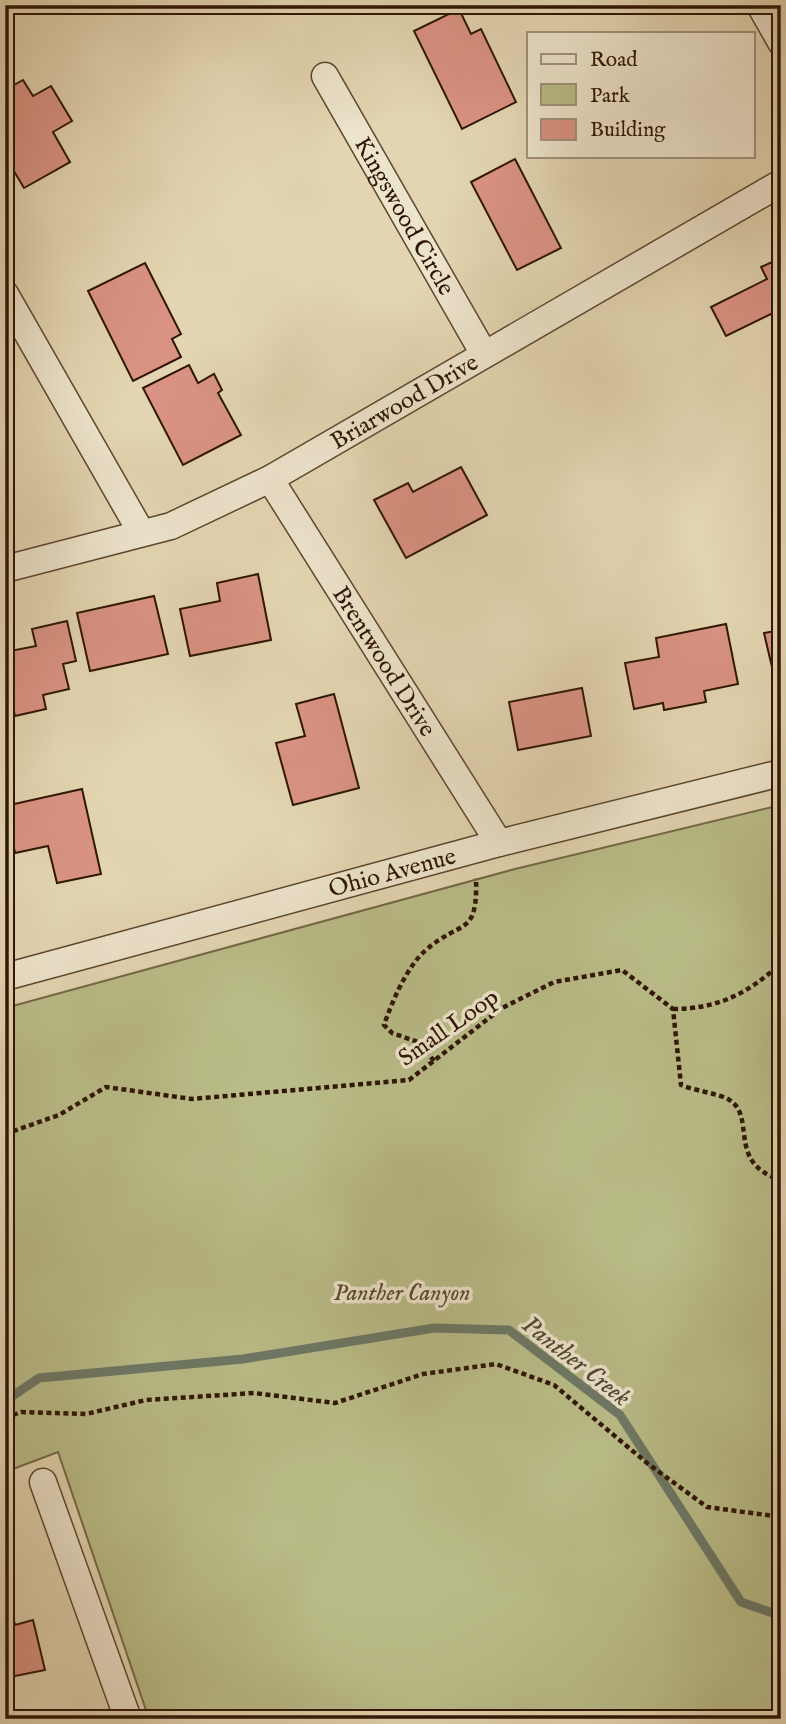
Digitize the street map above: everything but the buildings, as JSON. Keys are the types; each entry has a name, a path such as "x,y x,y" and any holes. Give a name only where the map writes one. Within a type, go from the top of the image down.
{"street":[{"path":"760,5 781,42"},
{"name":"Kingswood Circle","path":"325,76 484,354"},
{"name":"Briarwood Drive","path":"5,569 172,526 270,479 781,183"},
{"path":"5,294 141,532"},
{"name":"Brentwood Drive","path":"270,479 487,846"},
{"name":"Ohio Avenue","path":"5,977 487,846 781,773"},
{"path":"43,1482 128,1719"}],"path":[{"path":"434,1061 418,1042 392,1033 384,1025 399,988 425,950 464,928 477,908 487,846"},
{"path":"781,963 756,986 731,997 702,1009 673,1009 681,1084 699,1093 729,1100 743,1117 745,1151 765,1175 781,1180"},
{"name":"Small Loop","path":"5,1134 59,1115 106,1087 192,1098 409,1080 502,1008 554,982 622,970 673,1009"},
{"path":"5,1418 21,1412 86,1414 146,1400 254,1393 335,1403 423,1374 496,1364 554,1385 647,1463 707,1507 781,1517"}],"green space":[{"name":"Panther Canyon","path":"781,805 781,1719 149,1719 58,1452 5,1472 5,1008 515,869"}],"waterway":[{"name":"Panther Creek","path":"5,1401 39,1378 243,1359 434,1328 509,1330 620,1415 741,1602 781,1616"}]}
